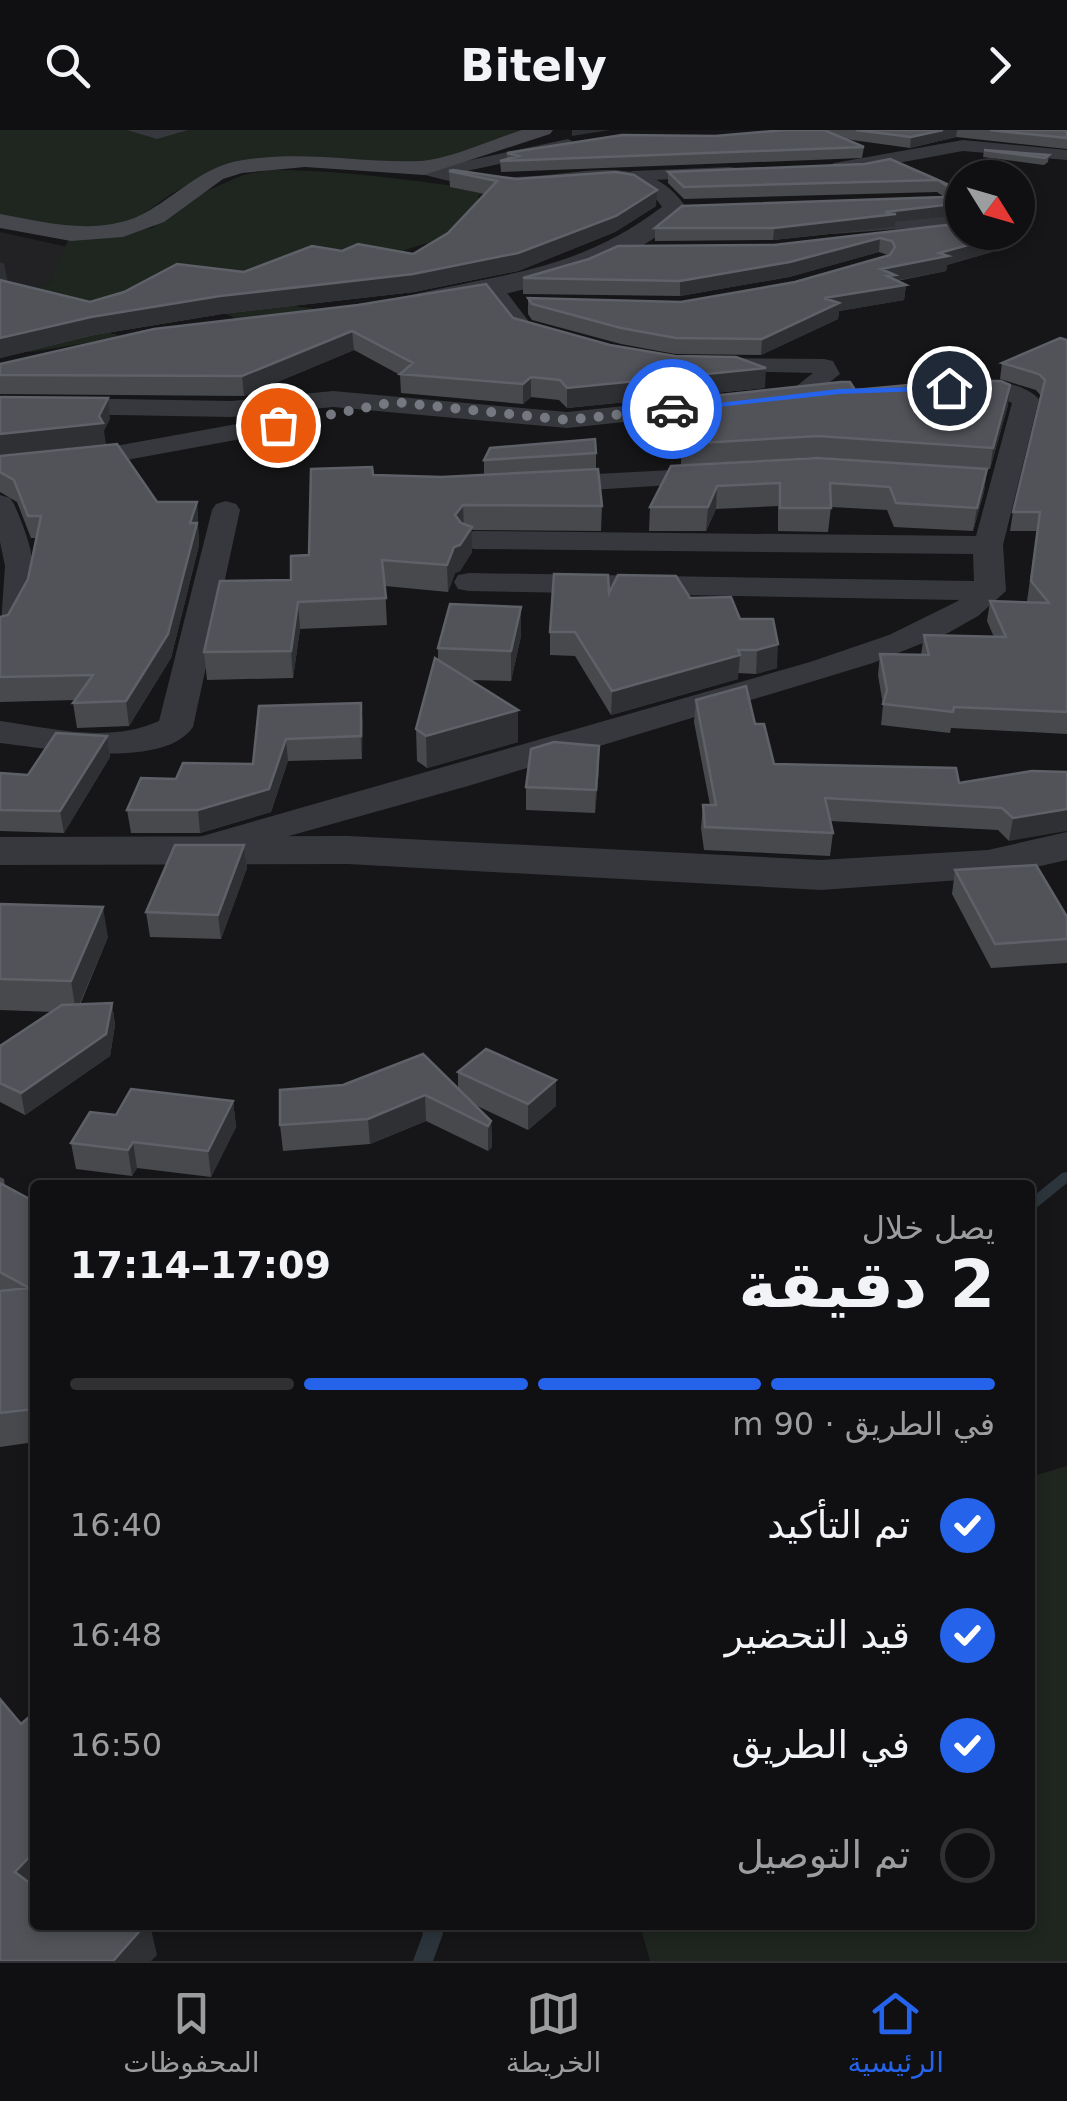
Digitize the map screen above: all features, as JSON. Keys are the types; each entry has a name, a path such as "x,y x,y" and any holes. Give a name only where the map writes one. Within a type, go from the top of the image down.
{"main road":[{"path":"0,221 71,234 122,230 156,217 215,174 264,162 304,160 442,169 543,130"}],"street":[{"path":"135,130 157,134 180,130"},
{"path":"476,130 498,146"},
{"path":"806,169 872,166 912,153 956,146 1040,143 1054,140 1066,130"},
{"path":"442,169 593,140"},
{"path":"956,146 1067,155"},
{"path":"442,169 550,168 582,161"},
{"path":"442,169 526,184 748,171"},
{"path":"632,176 680,210"},
{"path":"503,292 603,251 648,241 680,210 742,192"},
{"path":"895,202 935,201"},
{"path":"812,228 945,219"},
{"path":"828,244 945,231"},
{"path":"385,307 589,285"},
{"path":"503,292 539,304"},
{"path":"503,292 522,328 584,346"},
{"path":"674,365 824,366 828,374 797,396"},
{"path":"192,852 429,788 842,662 971,610 990,591 988,545 993,481 1026,400 1002,390 912,390"},
{"path":"766,399 857,391"},
{"path":"0,405 232,409 334,399 567,420 712,405"},
{"path":"0,467 110,455 394,402"},
{"path":"521,486 748,473"},
{"path":"0,504 19,549 21,587 0,628"},
{"path":"0,732 123,745 156,738 175,727 226,510"},
{"path":"474,540 988,545"},
{"path":"469,582 990,591"},
{"path":"0,851 348,850 821,875 988,864 1067,846"}],"shaded area":[{"path":"0,130 526,130 432,163 284,161 201,178 132,222 110,230 0,221"},
{"path":"270,170 361,175 513,192 479,195 478,199 508,210 460,241 424,244 249,299 321,310 241,321 212,307 85,324 123,337 31,352 0,350 0,303 50,283 68,240 152,228 202,193 243,175"},
{"path":"0,232 68,247 50,283 0,303"},
{"path":"1067,1466 1067,1961 650,1961 641,1930 1035,1930 1035,1476"}],"building":[{"path":"824,130 864,147 500,161 518,156 507,153 622,135 715,136"},
{"path":"856,130 943,130 911,137"},
{"path":"990,130 1067,130 1067,138"},
{"path":"984,150 1049,155 1045,158"},
{"path":"890,159 938,180 684,187 668,172 865,164"},
{"path":"449,171 516,179 616,172 634,175 657,190 616,216 518,253 413,274 220,296 91,317 0,338 0,280 90,302 124,292 177,264 244,272 312,246 342,251 358,244 413,254 448,233 497,181"},
{"path":"944,197 945,205 885,212 896,214 774,228 655,228 682,206"},
{"path":"945,225 945,250 950,250 939,253 948,256 881,269 906,285 824,298 839,303 762,339 676,338 532,304 528,298 681,302 795,282 890,255 895,247 892,241 880,238 790,262 680,281 523,278 589,259 618,246 774,245"},
{"path":"486,284 513,318 610,345 675,356 736,357 766,368 567,388 560,380 531,377 523,384 400,374 413,363 352,331 242,376 0,375 0,364 154,329 358,305"},
{"path":"1060,338 1067,340 1067,712 954,707 953,712 883,704 887,690 880,654 929,655 924,635 1006,637 990,601 1049,603 1031,581 1040,512 1013,512 1045,380 1039,374 1002,363"},
{"path":"952,381 1001,381 1010,385 993,448 818,436 682,444 683,411 629,405 841,382 850,382 855,390"},
{"path":"0,397 108,398 99,416 103,423 0,434"},
{"path":"595,439 596,453 484,460 490,448"},
{"path":"117,444 157,502 197,502 190,523 197,523 168,634 126,701 73,703 93,675 0,677 0,617 8,615 28,579 41,516 28,516 14,480 0,472 0,456"},
{"path":"818,458 987,469 977,508 896,503 890,487 830,483 831,508 780,508 780,483 717,486 708,507 650,507 671,466"},
{"path":"372,467 373,475 442,477 598,469 602,506 463,505 455,515 461,523 472,527 460,545 454,547 447,565 382,560 386,598 298,602 291,651 204,652 220,581 291,580 291,556 309,555 311,469"},
{"path":"554,574 608,575 609,593 618,575 676,576 690,598 731,597 740,619 773,619 778,644 738,650 740,655 612,691 575,632 550,632"},
{"path":"450,604 521,607 511,651 438,648"},
{"path":"435,658 518,710 426,736 416,729"},
{"path":"746,686 755,724 764,724 774,764 956,768 959,783 1032,771 1067,772 1067,809 1013,818 1002,808 825,798 833,833 705,827 703,805 716,805 696,700"},
{"path":"361,703 361,736 286,739 269,789 198,810 127,810 141,778 176,779 183,763 253,764 259,706"},
{"path":"56,733 107,736 60,811 0,810 0,773 28,775"},
{"path":"554,742 599,746 596,790 526,787 531,749"},
{"path":"175,845 244,845 218,915 146,912"},
{"path":"1036,865 1067,917 1067,939 995,944 955,870"},
{"path":"0,904 103,907 71,981 0,979"},
{"path":"112,1003 106,1034 21,1093 0,1083 0,1046 62,1005"},
{"path":"486,1049 556,1080 528,1104 458,1072"},
{"path":"423,1054 491,1121 488,1126 425,1095 368,1119 280,1125 280,1090 343,1085"},
{"path":"131,1089 233,1101 208,1151 133,1142 128,1150 71,1143 90,1112 116,1115"},
{"path":"0,1183 30,1199 30,1409 0,1413 0,1291 29,1288 0,1272"},
{"path":"0,1699 21,1724 30,1716 30,1856 15,1872 30,1883 30,1930 141,1930 113,1961 0,1961"}],"waterway":[{"path":"1035,1202 1067,1176"},
{"path":"423,1961 432,1930"}],"way so far":[{"path":"278,425 394,402 456,412 567,420 672,409"}],"route":[{"path":"672,409 839,391 949,388"}]}
